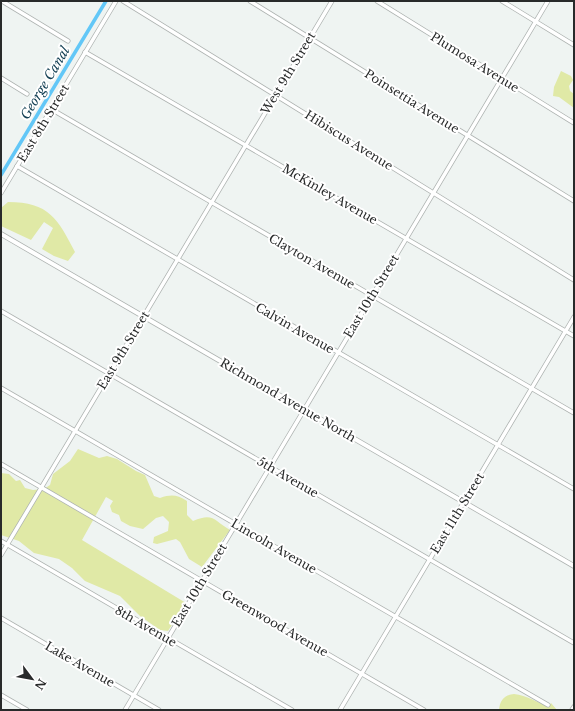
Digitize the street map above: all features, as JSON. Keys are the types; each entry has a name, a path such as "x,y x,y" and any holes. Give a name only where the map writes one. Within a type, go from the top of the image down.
{"street":[{"path":"2,1 68,41"},
{"name":"East 8th Street","path":"1,193 116,1"},
{"name":"Hibiscus Avenue","path":"123,1 574,280"},
{"name":"Poinsettia Avenue","path":"250,1 574,201"},
{"name":"West 9th Street","path":"245,145 332,1"},
{"name":"Plumosa Avenue","path":"376,1 574,123"},
{"path":"502,1 574,45"},
{"name":"East 10th Street","path":"125,710 371,295 548,1"},
{"name":"McKinley Avenue","path":"85,52 574,336"},
{"path":"1,78 27,94"},
{"name":"Clayton Avenue","path":"51,109 574,413"},
{"name":"East 9th Street","path":"1,556 245,145"},
{"name":"Calvin Avenue","path":"17,166 574,489"},
{"name":"Richmond Avenue North","path":"1,234 574,566"},
{"name":"5th Avenue","path":"1,311 574,643"},
{"name":"East 11th Street","path":"340,710 574,317"},
{"name":"Lincoln Avenue","path":"1,388 548,705"},
{"name":"Greenwood Avenue","path":"1,464 424,710"},
{"name":"8th Avenue","path":"1,541 292,710"},
{"name":"Lake Avenue","path":"1,618 160,710"},
{"path":"1,695 27,710"}],"green space":[{"path":"561,71 571,76 573,80 569,86 570,91 574,94 574,108 559,97 553,96 554,87"},
{"path":"8,202 33,205 43,209 50,215 63,230 75,252 68,261 54,256 42,249 53,228 44,222 31,240 1,226 1,208"},
{"path":"78,449 99,458 107,456 117,459 145,475 154,496 160,498 174,496 180,497 187,501 187,515 193,521 205,517 210,518 230,530 202,567 189,559 180,542 176,539 157,544 153,543 154,537 168,531 169,522 163,516 156,518 143,529 130,526 121,521 119,515 112,512 110,506 113,501 106,497 82,540 186,603 168,631 160,630 140,616 120,596 85,581 72,568 59,559 34,553 19,541 1,535 1,473 9,474 16,481 20,480 25,488 33,490 44,489 50,485 53,474 70,461"},
{"path":"514,694 549,706 551,703 557,710 499,710 500,703 503,699"}],"waterway":[{"name":"George Canal","path":"1,175 106,1"}]}
